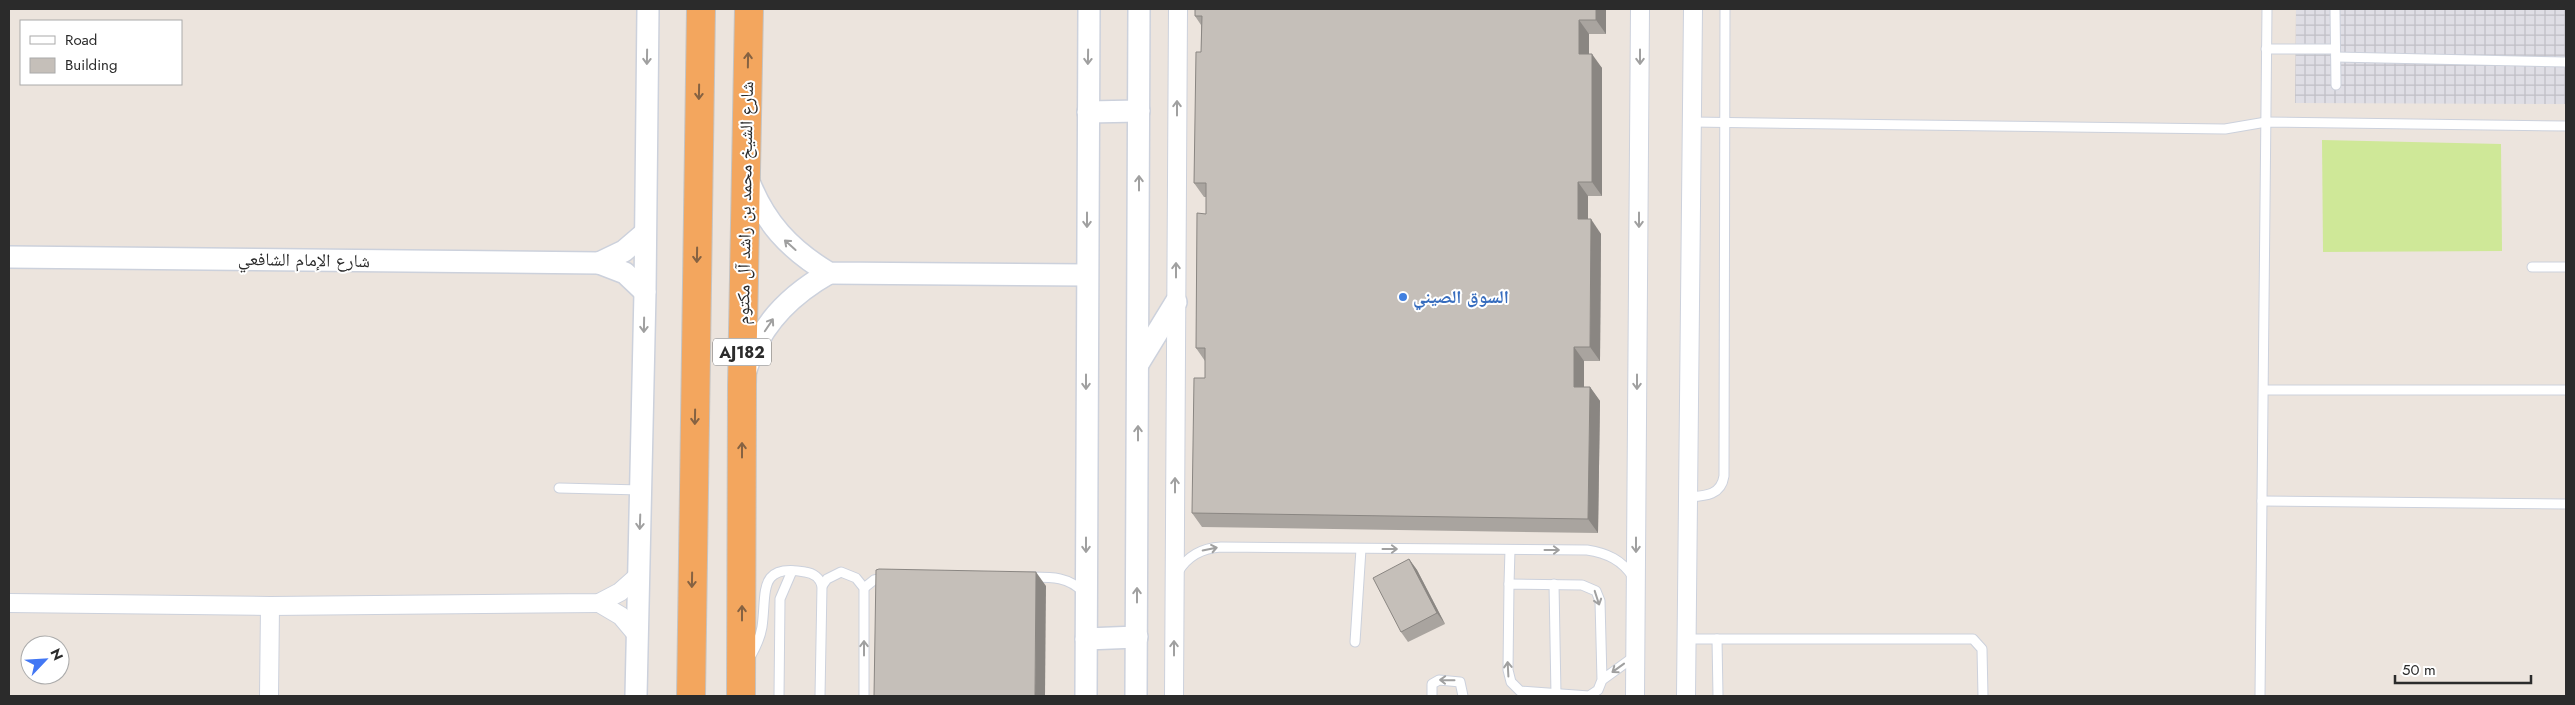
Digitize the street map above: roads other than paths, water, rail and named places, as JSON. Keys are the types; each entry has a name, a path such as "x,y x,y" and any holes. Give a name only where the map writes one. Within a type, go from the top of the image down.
{"highway":[{"name":"AJ182","path":"691,696 701,9"},
{"name":"شارع الشيخ محمد بن راشد آل مكتوم","path":"741,696 742,385 749,9"}],"street":[{"path":"636,696 645,292 648,9"},
{"path":"1086,696 1089,9"},
{"path":"1136,696 1140,9"},
{"path":"1174,696 1178,9"},
{"path":"1634,696 1640,9"},
{"path":"1686,696 1693,9"},
{"path":"1088,112 1139,111"},
{"path":"746,173 755,198 769,222 786,242 806,259 829,273 1087,274"},
{"name":"شارع الإمام الشافعي","path":"600,263 624,251 645,233"},
{"name":"شارع الإمام الشافعي","path":"9,257 600,263 625,273 645,292"},
{"path":"742,385 749,361 759,339 773,318 802,290 829,273"},
{"path":"1138,364 1176,302"},
{"path":"9,603 270,606 599,603 620,592 638,576"},
{"path":"599,603 620,616 637,635"},
{"path":"269,696 270,606"},
{"path":"1086,639 1137,637"}],"lane":[{"path":"1688,497 1711,494 1720,487 1724,476 1725,9"},
{"path":"2260,696 2267,9"},
{"path":"2335,9 2336,85"},
{"path":"2266,50 2566,62"},
{"path":"1692,122 2225,129 2266,122 2566,126"},
{"path":"2532,267 2566,267"},
{"path":"2264,390 2566,390"},
{"path":"559,488 641,490"},
{"path":"2262,501 2566,504"},
{"path":"1174,578 1185,561 1193,555 1211,548 1510,550 1599,552 1621,562 1636,582"},
{"path":"1355,642 1360,549"},
{"path":"1509,584 1588,586 1599,596 1602,680 1598,690 1589,696 1526,694 1514,688 1508,670 1509,584 1510,550"},
{"path":"742,666 753,652 760,635 767,581 776,572 792,570 812,574 821,581 822,586 820,696"},
{"path":"779,696 780,599 792,570"},
{"path":"822,586 826,578 841,572 856,578 864,588 864,696"},
{"path":"1020,576 1059,577 1074,584 1086,595"},
{"path":"864,588 874,580 898,577"},
{"path":"1554,584 1556,695"},
{"path":"1687,639 1973,639 1982,649 1983,696"},
{"path":"1717,639 1718,696"},
{"path":"1602,680 1635,656"},
{"path":"1432,696 1432,684 1440,680 1460,682 1463,696"}],"place":[{"name":"السوق الصيني","path":"1403,297"}]}
